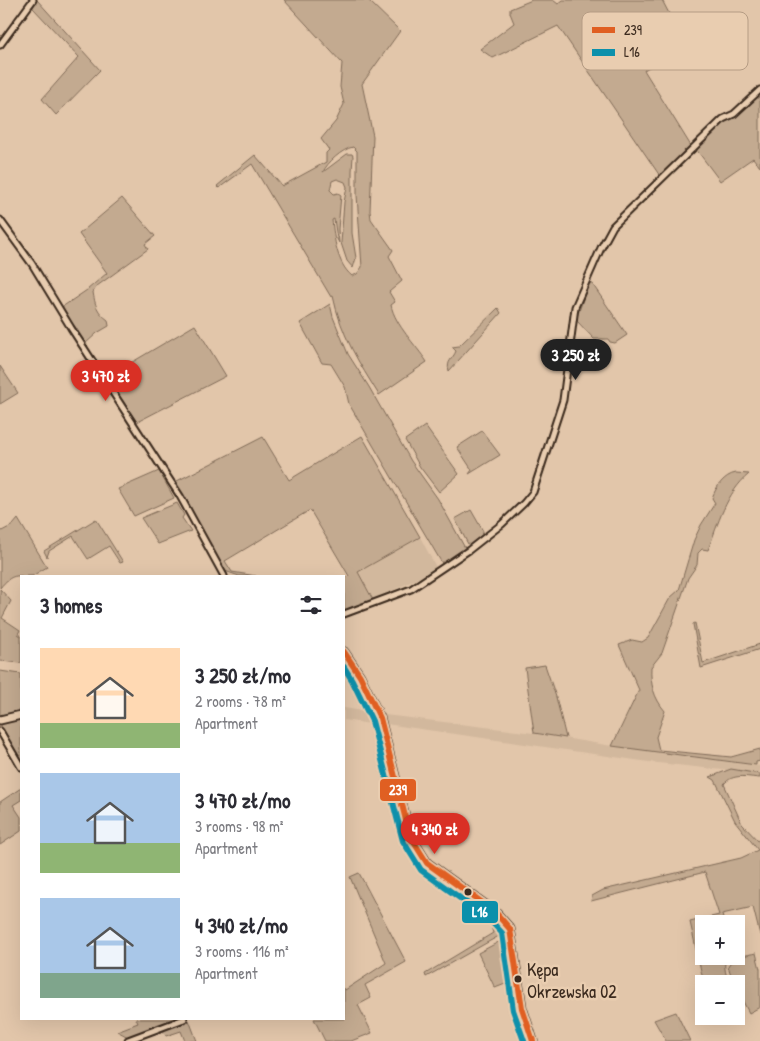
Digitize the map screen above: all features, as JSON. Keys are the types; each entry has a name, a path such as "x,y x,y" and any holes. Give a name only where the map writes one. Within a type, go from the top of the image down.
{"street":[{"path":"0,45 33,0"},
{"path":"345,614 411,589 421,583 469,550 524,503 537,484 562,400 575,307 601,248 613,226 723,119 734,114 760,90"},
{"path":"0,220 32,264 70,328 180,496 223,575"},
{"path":"345,654 360,676 380,718 413,841 427,863 495,912 506,922 510,930 522,1008 533,1041"},
{"path":"0,720 20,715"},
{"path":"0,731 20,765"},
{"path":"128,1040 181,1020"}],"shaded area":[{"path":"37,0 100,70 56,115 42,99 79,57 33,8 32,6"},
{"path":"284,0 368,0 400,31 362,84 373,136 370,211 371,219 393,250 389,256 402,281 389,292 395,302 391,305 393,312 401,327 427,362 379,395 346,336 333,296 331,297 252,164 219,188 217,186 255,155 282,186 326,162 326,153 329,150 321,139 336,121 344,104 340,87 342,63","holes":["353,147 357,151 357,195 362,267 357,274 352,276 340,258 335,242 332,220 334,219 339,243 338,229 341,195 338,193 334,194 330,190 332,181 337,179 345,182 347,187 341,243 347,261 353,268 356,258 352,233 352,154 347,154 323,172 331,161 344,150"]},
{"path":"532,0 553,0 558,4 563,0 662,0 668,12 582,12 582,61 558,26 493,58 480,49 514,23 510,9"},
{"path":"588,70 644,70 691,146 660,176"},
{"path":"760,93 760,167 753,158 720,181 696,149 724,122 746,108 753,98"},
{"path":"122,198 155,236 145,244 148,249 97,286 93,292 97,308 108,320 109,326 97,333 85,344 62,307 87,290 107,273 79,234"},
{"path":"589,282 593,285 627,335 615,343 610,342 608,339 594,339 576,320"},
{"path":"330,304 333,317 348,354 411,461 438,499 465,548 443,565 349,404 345,387 331,364 322,363 300,323"},
{"path":"498,308 501,313 449,371 449,362 456,351 452,347 459,346"},
{"path":"195,325 226,376 137,422 107,377"},
{"path":"0,366 18,393 0,404"},
{"path":"425,426 459,474 439,492 420,467 405,440"},
{"path":"482,431 500,455 469,474 472,470 457,447"},
{"path":"362,436 420,537 358,572 373,600 345,611 345,578 349,576 310,510 225,561 232,572 250,575 236,575 225,571 175,482 263,437 289,480"},
{"path":"159,471 174,498 134,516 118,489"},
{"path":"736,473 749,474 734,490 719,520 708,550 702,549 698,553 697,565 688,578 662,653 651,667 651,679 658,701 665,711 656,737 659,750 731,757 760,749 760,761 756,762 756,765 612,746 639,690 619,645 632,640 642,642 648,638 670,598 679,590 694,540 715,503 712,498 716,490 724,479"},
{"path":"177,503 184,515 182,518 191,531 158,544 141,518"},
{"path":"471,510 483,534 469,546 455,519"},
{"path":"18,519 47,567 34,575 20,575 11,578 0,588 0,532 13,525"},
{"path":"96,519 123,562 120,563 109,546 88,559 73,536 49,551 47,557 44,551"},
{"path":"420,537 436,567 425,575 373,600 358,572"},
{"path":"0,589 11,601 2,618 20,630 18,634 20,635 20,663 0,661"},
{"path":"695,623 703,663 760,644 760,649 701,668 693,624"},
{"path":"545,665 556,697 566,738 534,733 525,668"},
{"path":"0,671 20,674 20,712 0,717"},
{"path":"345,708 375,713 377,725 345,720"},
{"path":"385,715 534,733 612,746 760,766 760,774 649,762 386,724"},
{"path":"20,718 20,758 1,726 2,722"},
{"path":"731,769 760,774 760,778 736,777 724,784 742,824 760,843 760,935 753,907 719,915 705,872 591,901 592,896 603,890 741,858 758,850 735,821 715,780 710,777"},
{"path":"20,789 20,801 13,805 20,816 20,832 0,845 0,802"},
{"path":"359,873 406,962 365,985 371,998 358,1005 372,1033 351,1041 325,1041 314,1020 345,1020 345,990 386,963 350,877"},
{"path":"695,921 695,944 690,922"},
{"path":"501,923 506,932 426,977 425,974 493,933 491,927"},
{"path":"508,937 513,981 495,988 478,953"},
{"path":"756,953 760,969 760,1007 749,1013 745,1005 745,975 731,975 728,966 745,965 745,956"},
{"path":"700,965 725,965 726,975 702,975"},
{"path":"676,1012 690,1041 666,1041 654,1020"},
{"path":"136,1020 175,1020 128,1037 117,1031 138,1023"},
{"path":"189,1020 197,1041 185,1041 181,1031 166,1036 163,1030"}],"transit line":[{"name":"239","path":"345,654 360,676 380,718 410,836 427,863 495,912 510,929 522,1008 533,1041"},
{"name":"L16","path":"345,669 372,721 403,841 421,870 489,919 502,933 513,1010 524,1041"}],"place":[{"name":"Kępa Okrzewska 02","path":"518,979"}]}
